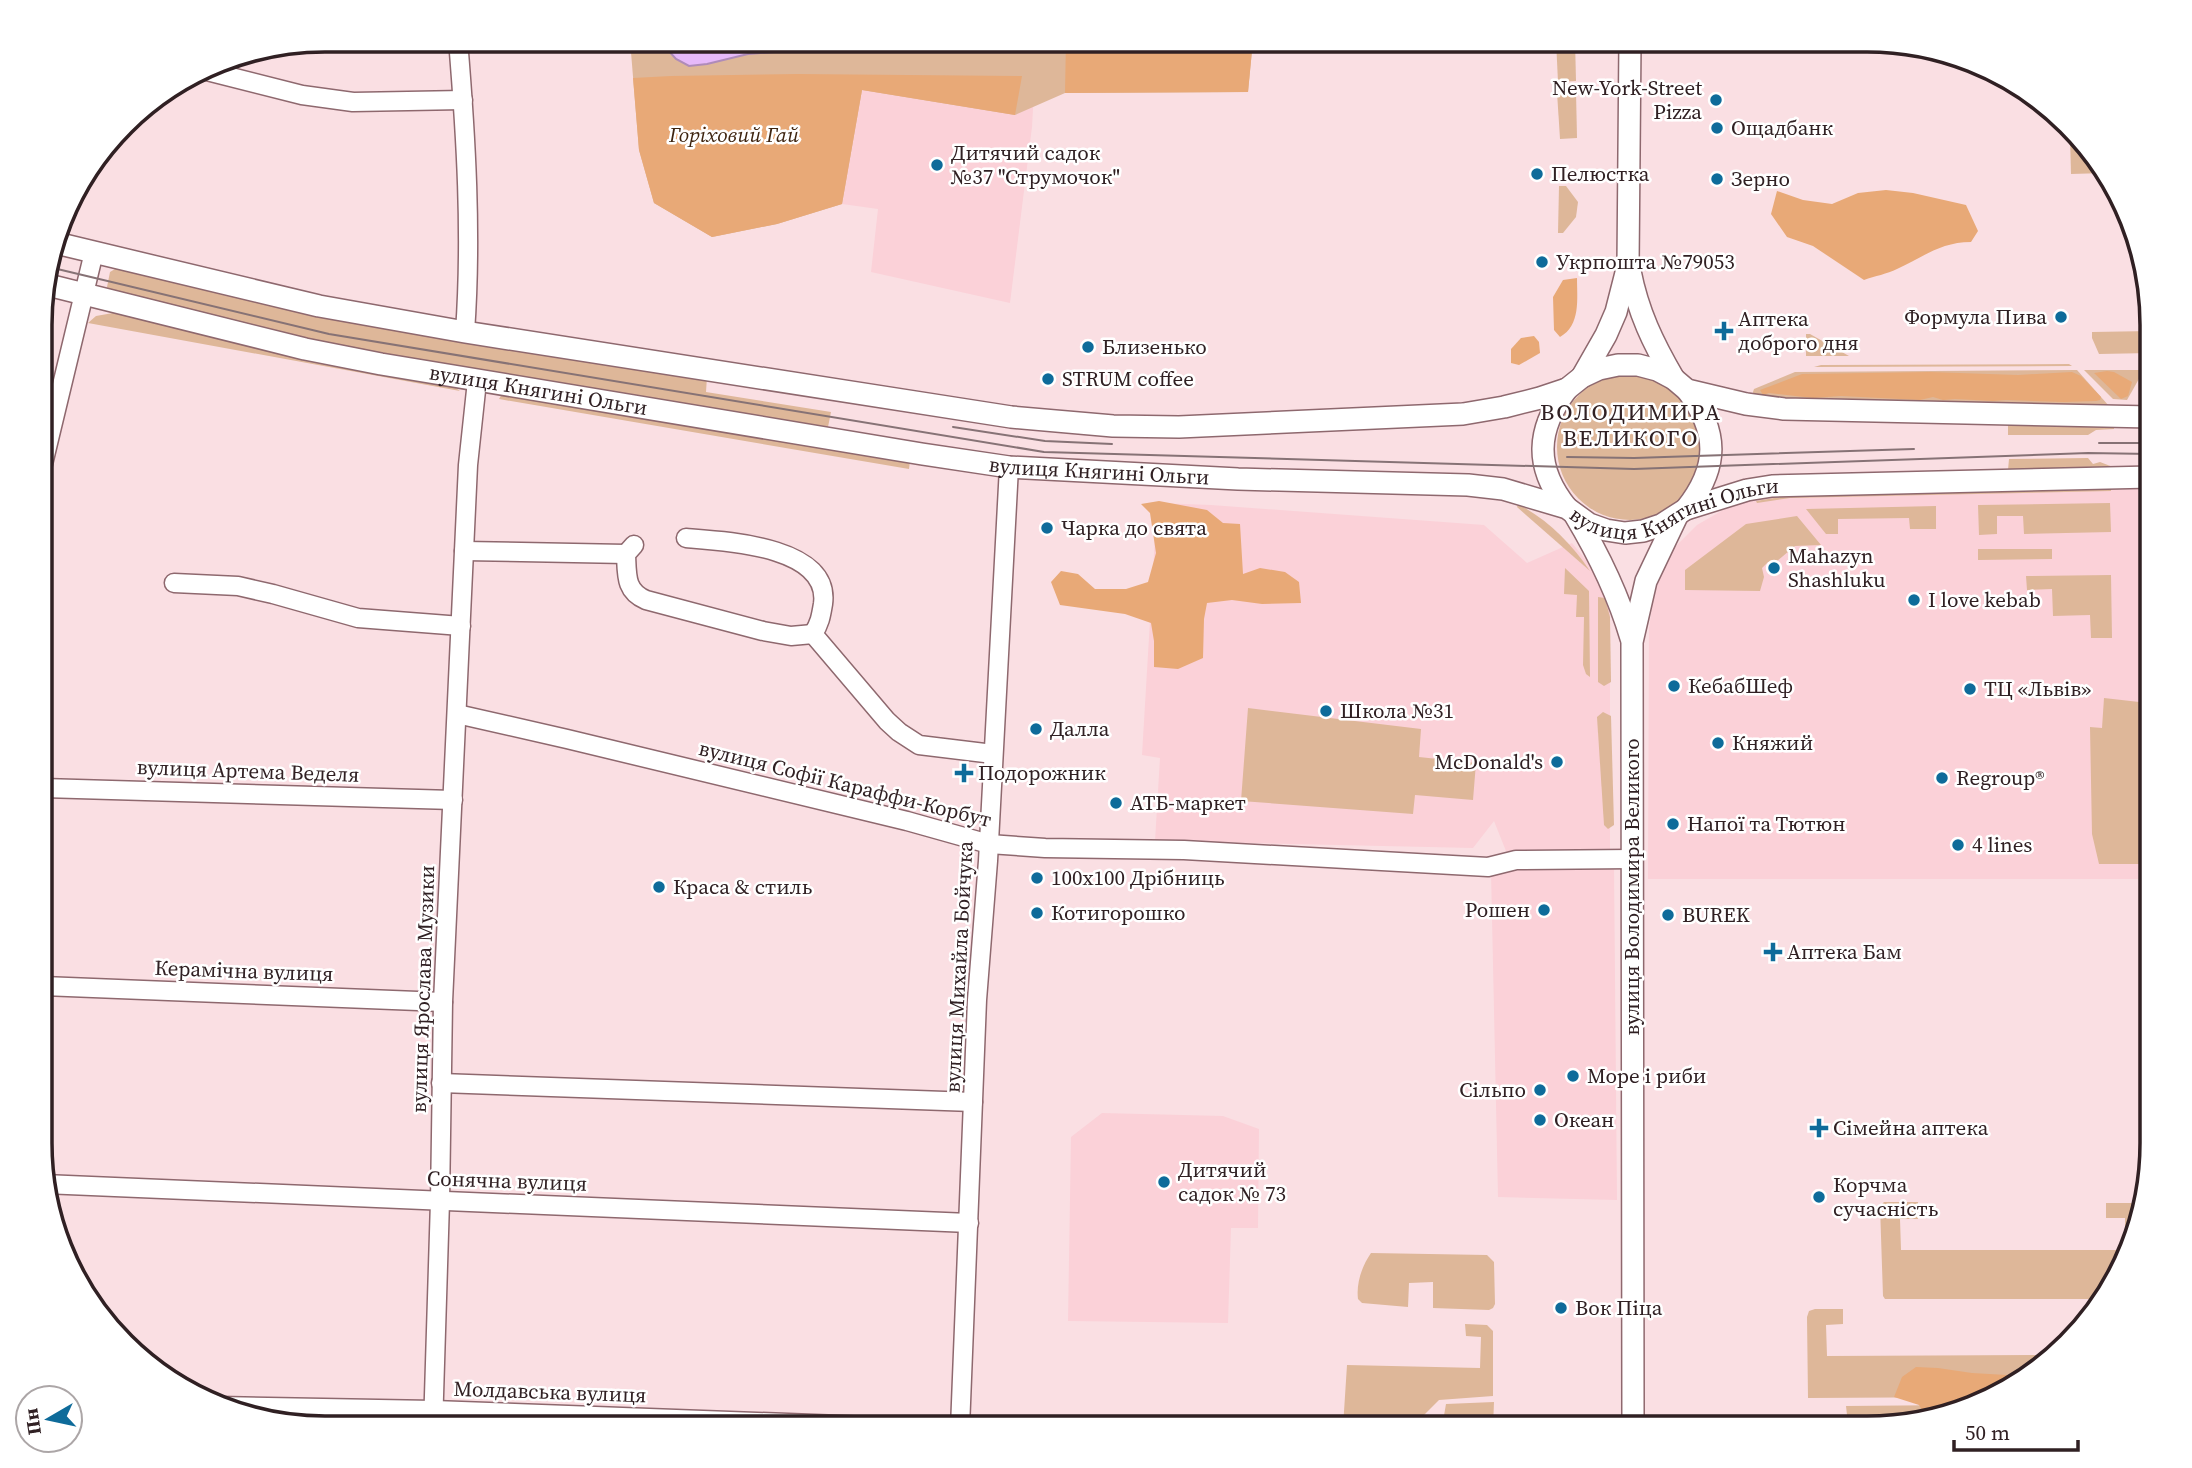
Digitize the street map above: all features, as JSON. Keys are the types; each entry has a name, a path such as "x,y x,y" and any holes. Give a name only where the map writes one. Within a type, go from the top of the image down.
{"main road":[{"name":"вулиця Володимира Великого","path":"1630,52 1629,265 1642,317 1652,341 1700,407 1708,428 1711,449 1704,481 1681,512 1646,581 1632,642 1633,1416"},
{"path":"65,245 319,306 465,332 998,415 1114,426 1179,426 1463,414 1504,407 1575,383 1599,369 1618,365 1638,365 1657,370 1681,384 1746,404 1784,409 2140,417"},
{"name":"вулиця Володимира Великого","path":"1629,265 1616,312 1606,335 1575,383 1554,406 1546,426 1543,447 1549,480 1605,568 1632,642"},
{"name":"вулиця Княгині Ольги","path":"55,287 305,349 477,381 1009,467 1238,479 1468,485 1503,489 1570,511 1598,527 1625,533 1652,528 1681,512 1748,490 1772,486 2140,477"}],"street":[{"path":"459,52 467,226 465,332"},
{"path":"219,74 302,95 353,103 463,100"},
{"path":"52,427 94,252"},
{"name":"вулиця Ярослава Музики","path":"434,1416 443,1002 468,465 477,381"},
{"name":"вулиця Михайла Бойчука","path":"960,1416 977,1000 989,844 1009,467"},
{"path":"686,538 729,542 787,554 816,573 824,594 820,623 813,634"},
{"path":"464,551 630,550 627,579 636,596 763,631 791,636 813,634"},
{"path":"174,583 238,586 358,618 461,626"},
{"path":"813,634 899,732 919,745 993,754"},
{"name":"вулиця Софії Караффи-Корбут","path":"457,714 907,821 989,844 1045,848 1185,850 1488,867 1516,860 1632,859"},
{"name":"вулиця Артема Веделя","path":"52,788 453,800"},
{"name":"Керамічна вулиця","path":"52,986 443,1002"},
{"path":"441,1083 973,1102"},
{"name":"Сонячна вулиця","path":"56,1185 969,1223"},
{"name":"Молдавська вулиця","path":"267,1409 385,1416"}],"shaded area":[{"path":"670,52 775,52 748,54 689,66"},
{"name":"Дитячий садок №37 \"Струмочок\"","path":"1035,73 1032,127 1010,303 871,272 878,209 842,204 860,86"},
{"path":"2140,489 2140,879 1648,879 1649,629 1653,599 1663,568 1675,547 1697,525 1744,501 1784,491"},
{"name":"Школа №31","path":"1157,503 1484,525 1527,563 1572,543 1600,581 1609,602 1610,850 1506,851 1494,821 1473,848 1155,841 1160,758 1142,755"},
{"path":"1513,864 1614,865 1617,1200 1498,1197 1491,871"},
{"name":"Дитячий садок № 73","path":"1102,1113 1223,1116 1259,1129 1258,1228 1231,1228 1228,1323 1068,1321 1071,1137"}],"green space":[{"name":"Горіховий Гай","path":"631,52 1252,52 1248,92 1065,93 1015,115 862,90 842,204 777,224 712,237 654,203 639,150"},
{"path":"1066,52 1252,52 1248,92 1065,93"},
{"path":"1557,52 1575,52 1576,81 1558,82"},
{"path":"798,74 1022,76 1015,115 862,90 842,204 777,224 712,237 654,203 639,150 633,78"},
{"path":"1576,91 1577,138 1560,139 1557,92"},
{"path":"2070,143 2094,173 2071,174"},
{"path":"1559,186 1566,186 1578,202 1576,217 1563,233 1558,233"},
{"path":"1886,190 1966,205 1978,231 1971,242 1941,247 1893,271 1864,280 1813,246 1787,237 1771,214 1777,191 1803,200 1832,204 1858,193"},
{"path":"115,269 707,377 706,392 831,412 828,427 341,347 109,291 107,287 110,272"},
{"path":"1577,278 1575,319 1567,332 1560,337 1554,330 1553,297 1563,280"},
{"path":"113,313 306,357 453,386 460,391 88,323 96,316"},
{"path":"2140,331 2140,353 2099,354 2092,332"},
{"path":"1806,334 1810,334 1849,356 1806,356"},
{"path":"1534,336 1539,342 1540,353 1519,365 1511,363 1511,349 1521,338"},
{"path":"1821,365 2072,366 1814,367"},
{"path":"2077,370 2109,406 1793,399 1754,396 1753,392 1754,389 1795,372"},
{"path":"2084,370 2140,370 2140,377 2127,400 2113,399"},
{"path":"2107,371 2132,382 2128,396 2121,399 2094,373"},
{"path":"1930,372 2018,375 2072,372 2081,376 2101,397 2096,401 2064,402 1943,400 1933,397 1920,400 1841,396 1813,398 1769,393 1763,395 1760,390 1802,374"},
{"path":"1630,374 1658,380 1682,395 1697,419 1703,447 1697,475 1682,499 1658,514 1630,520 1602,514 1578,499 1563,475 1557,447 1563,419 1578,395 1602,380"},
{"path":"502,394 910,461 909,469 499,399"},
{"path":"2008,424 2114,426 2114,429 2096,430 2088,435 2008,435"},
{"path":"2088,458 2093,464 2100,462 2113,467 2008,470 2009,459"},
{"path":"2111,489 1790,498 1757,503 1756,501 1786,496"},
{"path":"1159,501 1207,510 1223,523 1240,524 1243,574 1260,568 1285,572 1299,582 1301,603 1262,604 1232,600 1207,603 1203,658 1178,669 1154,667 1151,623 1125,614 1060,605 1051,582 1061,571 1078,574 1095,589 1126,589 1148,582 1156,553 1150,513 1141,504"},
{"path":"2110,503 2111,532 2024,534 2023,516 1997,516 1997,534 1979,535 1978,505"},
{"path":"1518,504 1558,533 1590,571 1517,507"},
{"path":"1936,506 1936,529 1910,529 1909,518 1838,519 1838,534 1826,534 1806,509"},
{"path":"1797,516 1821,545 1795,546 1777,561 1768,562 1762,568 1764,577 1760,591 1685,590 1685,570 1746,524"},
{"path":"1978,549 2052,549 2052,559 1978,560"},
{"path":"1565,568 1589,591 1590,677 1583,665 1584,617 1576,617 1577,595 1564,594"},
{"path":"2111,575 2112,638 2091,638 2090,615 2053,616 2052,589 2027,590 2026,576"},
{"path":"1598,597 1605,598 1610,617 1611,682 1604,686 1598,682"},
{"path":"2104,698 2140,702 2140,864 2099,864 2092,834 2090,727 2102,728"},
{"path":"1248,708 1421,729 1419,757 1476,763 1473,800 1415,795 1413,814 1241,801"},
{"path":"1603,712 1611,716 1614,825 1608,829 1604,825 1597,717"},
{"path":"1884,1202 1918,1202 1918,1219 1900,1219 1901,1250 2118,1250 2090,1299 1885,1299 1880,1206"},
{"path":"2106,1203 2131,1203 2125,1231 2125,1218 2106,1218"},
{"path":"1371,1253 1487,1255 1494,1262 1495,1304 1489,1310 1433,1308 1433,1282 1409,1283 1408,1307 1362,1303 1358,1299 1359,1281"},
{"path":"1843,1309 1843,1324 1826,1325 1827,1356 2038,1355 2003,1379 1965,1397 1808,1398 1809,1311"},
{"path":"1465,1324 1487,1325 1493,1331 1493,1396 1439,1400 1423,1416 1344,1416 1347,1365 1480,1368 1481,1337 1466,1336"},
{"path":"1916,1367 2009,1375 1971,1395 1922,1410 1919,1405 1894,1397 1902,1377"},
{"path":"1494,1402 1493,1416 1444,1416 1446,1404"},
{"path":"1940,1405 1902,1413 1867,1416 1847,1415 1846,1406"}],"tram line":[{"path":"59,269 329,334 1044,452 1634,469 2088,453 2140,454"},
{"path":"953,427 1045,441 1112,444"},
{"path":"2099,443 2140,443"},
{"path":"1567,457 1634,458 1914,449"}],"place":[{"name":"New-York-Street Pizza","path":"1716,100"},
{"name":"Ощадбанк","path":"1717,128"},
{"name":"Дитячий садок №37 \"Струмочок\"","path":"937,165"},
{"name":"Пелюстка","path":"1537,174"},
{"name":"Зерно","path":"1717,179"},
{"name":"Укрпошта №79053","path":"1542,262"},
{"name":"Формула Пива","path":"2061,317"},
{"name":"Аптека доброго дня","path":"1724,331"},
{"name":"Близенько","path":"1088,347"},
{"name":"STRUM coffee","path":"1048,379"},
{"name":"Чарка до свята","path":"1047,528"},
{"name":"Mahazyn Shashluku","path":"1774,568"},
{"name":"I love kebab","path":"1914,600"},
{"name":"КебабШеф","path":"1674,686"},
{"name":"ТЦ «Львів»","path":"1970,689"},
{"name":"Школа №31","path":"1326,711"},
{"name":"Далла","path":"1036,729"},
{"name":"Княжий","path":"1718,743"},
{"name":"McDonald's","path":"1557,762"},
{"name":"Подорожник","path":"964,773"},
{"name":"Regroup®","path":"1942,778"},
{"name":"АТБ-маркет","path":"1116,803"},
{"name":"Напої та Тютюн","path":"1673,824"},
{"name":"4 lines","path":"1958,845"},
{"name":"100х100 Дрібниць","path":"1037,878"},
{"name":"Краса & стиль","path":"659,887"},
{"name":"Рошен","path":"1544,910"},
{"name":"Котигорошко","path":"1037,913"},
{"name":"BUREK","path":"1668,915"},
{"name":"Аптека Бам","path":"1773,952"},
{"name":"Море і риби","path":"1573,1076"},
{"name":"Сільпо","path":"1540,1090"},
{"name":"Океан","path":"1540,1120"},
{"name":"Сімейна аптека","path":"1819,1128"},
{"name":"Дитячий садок № 73","path":"1164,1182"},
{"name":"Корчма сучасність","path":"1819,1197"},
{"name":"Вок Піца","path":"1561,1308"}],"district":[{"name":"ВОЛОДИМИРА ВЕЛИКОГО","path":"1631,425"}]}
